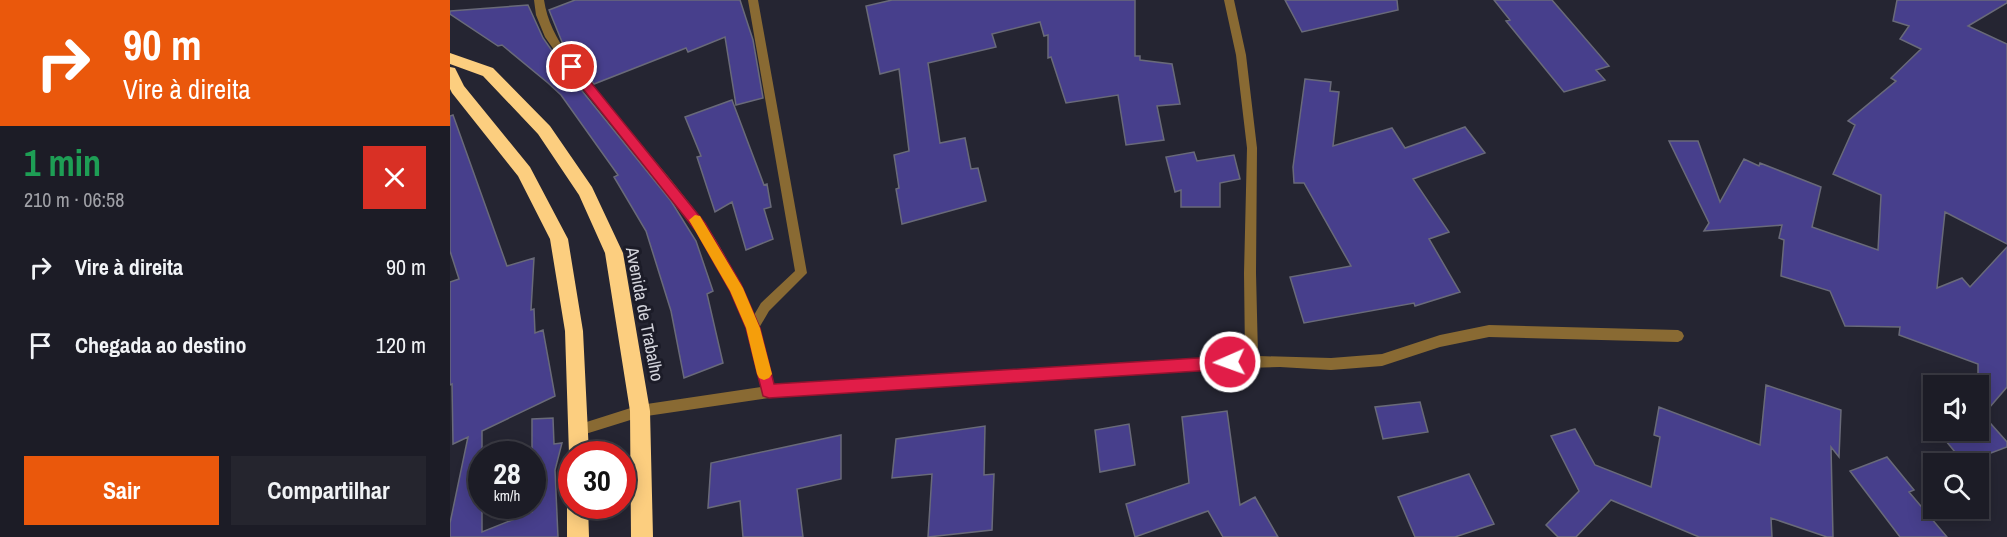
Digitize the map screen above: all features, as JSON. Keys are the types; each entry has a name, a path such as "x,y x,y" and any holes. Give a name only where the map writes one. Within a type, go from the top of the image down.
{"highway":[{"name":"Avenida de Trabalho","path":"450,58 488,72 544,130 586,192 614,253 640,411 642,537"},
{"path":"450,72 458,89 524,172 559,239 574,331 579,441"},
{"path":"578,519 578,537"}],"street":[{"path":"538,0 549,35 572,67 701,227 736,288 753,328 769,392"},
{"path":"753,0 801,273 765,307 753,328"},
{"path":"1229,0 1241,55 1252,148 1250,273 1252,362"},
{"path":"579,430 640,411 769,392 1252,362 1331,364 1382,360 1440,341 1489,332 1678,336"}],"building":[{"path":"575,0 740,0 753,40 763,98 736,105 725,37 688,52 686,48 594,84 562,42 549,10"},
{"path":"892,0 1135,0 1135,56 1140,56 1140,60 1172,64 1180,104 1157,106 1164,140 1126,145 1118,95 1066,103 1051,57 1048,58 1048,35 1044,36 1040,22 992,34 996,47 928,63 940,143 965,138 971,169 978,168 986,201 902,224 896,189 899,188 894,155 909,151 899,69 880,74 866,6"},
{"path":"1285,0 1397,0 1398,10 1302,32"},
{"path":"1494,0 1552,0 1609,66 1596,70 1605,80 1564,92 1506,21 1510,20"},
{"path":"1897,0 2007,0 2007,3 1968,26 2007,44 2007,244 1945,212 1937,288 1962,278 1970,287 2007,247 2007,387 1989,408 1989,375 1978,375 1978,364 1899,335 1900,327 1845,326 1830,291 1781,276 1784,240 1779,238 1782,225 1704,231 1709,223 1669,141 1698,141 1720,202 1744,159 1759,166 1760,163 1821,187 1812,227 1878,250 1881,195 1833,174 1855,125 1848,121 1896,81 1891,78 1921,49 1900,39 1909,26 1893,21"},
{"path":"528,5 543,38 566,71 671,201 696,241 713,291 707,294 723,363 684,378 671,311 646,231 614,177 618,175 561,95 502,45 498,46 450,14 450,11"},
{"path":"1305,79 1331,82 1330,91 1339,92 1333,146 1392,128 1405,148 1465,127 1485,153 1413,179 1449,232 1429,239 1460,292 1415,306 1414,303 1304,323 1290,277 1351,266 1304,183 1294,183 1293,167"},
{"path":"732,100 764,185 767,184 771,207 764,209 773,239 746,250 732,202 715,212 697,157 701,156 685,117"},
{"path":"453,115 507,266 534,258 531,310 534,309 535,333 543,330 555,396 482,431 482,441 468,441 468,519 482,519 482,532 514,519 546,519 546,441 532,441 532,419 553,418 554,444 558,444 555,470 558,537 450,537 450,523 468,437 453,444 452,384 450,385 450,282 459,279 450,251 450,116"},
{"path":"1194,152 1197,161 1234,155 1240,179 1220,183 1220,207 1181,207 1181,190 1175,192 1166,157"},
{"path":"1766,385 1841,410 1839,457 1831,447 1833,537 1771,518 1772,537 1699,537 1611,500 1576,537 1558,537 1546,525 1579,491 1551,436 1575,429 1595,465 1651,487 1660,437 1654,435 1659,407 1760,445"},
{"path":"1420,402 1428,432 1383,439 1375,407"},
{"path":"1227,411 1240,505 1255,497 1278,537 1223,537 1208,511 1135,537 1126,504 1189,483 1182,417"},
{"path":"1989,422 2007,442 2007,447 1989,454 1956,453 1946,441 1989,441"},
{"path":"1129,424 1135,465 1100,472 1095,430"},
{"path":"985,426 984,475 994,474 992,530 928,537 932,474 892,478 896,439"},
{"path":"841,435 841,479 797,489 803,537 743,537 740,501 708,508 711,463"},
{"path":"1887,457 1914,490 1909,492 1923,509 1923,519 1932,519 1947,537 1900,537 1850,471"},
{"path":"1469,474 1494,524 1455,537 1415,537 1398,497"}],"slow traffic":[{"path":"695,220 736,288 753,328 764,374"}],"route":[{"path":"572,67 701,227 736,288 753,328 769,392 1230,362"}]}
